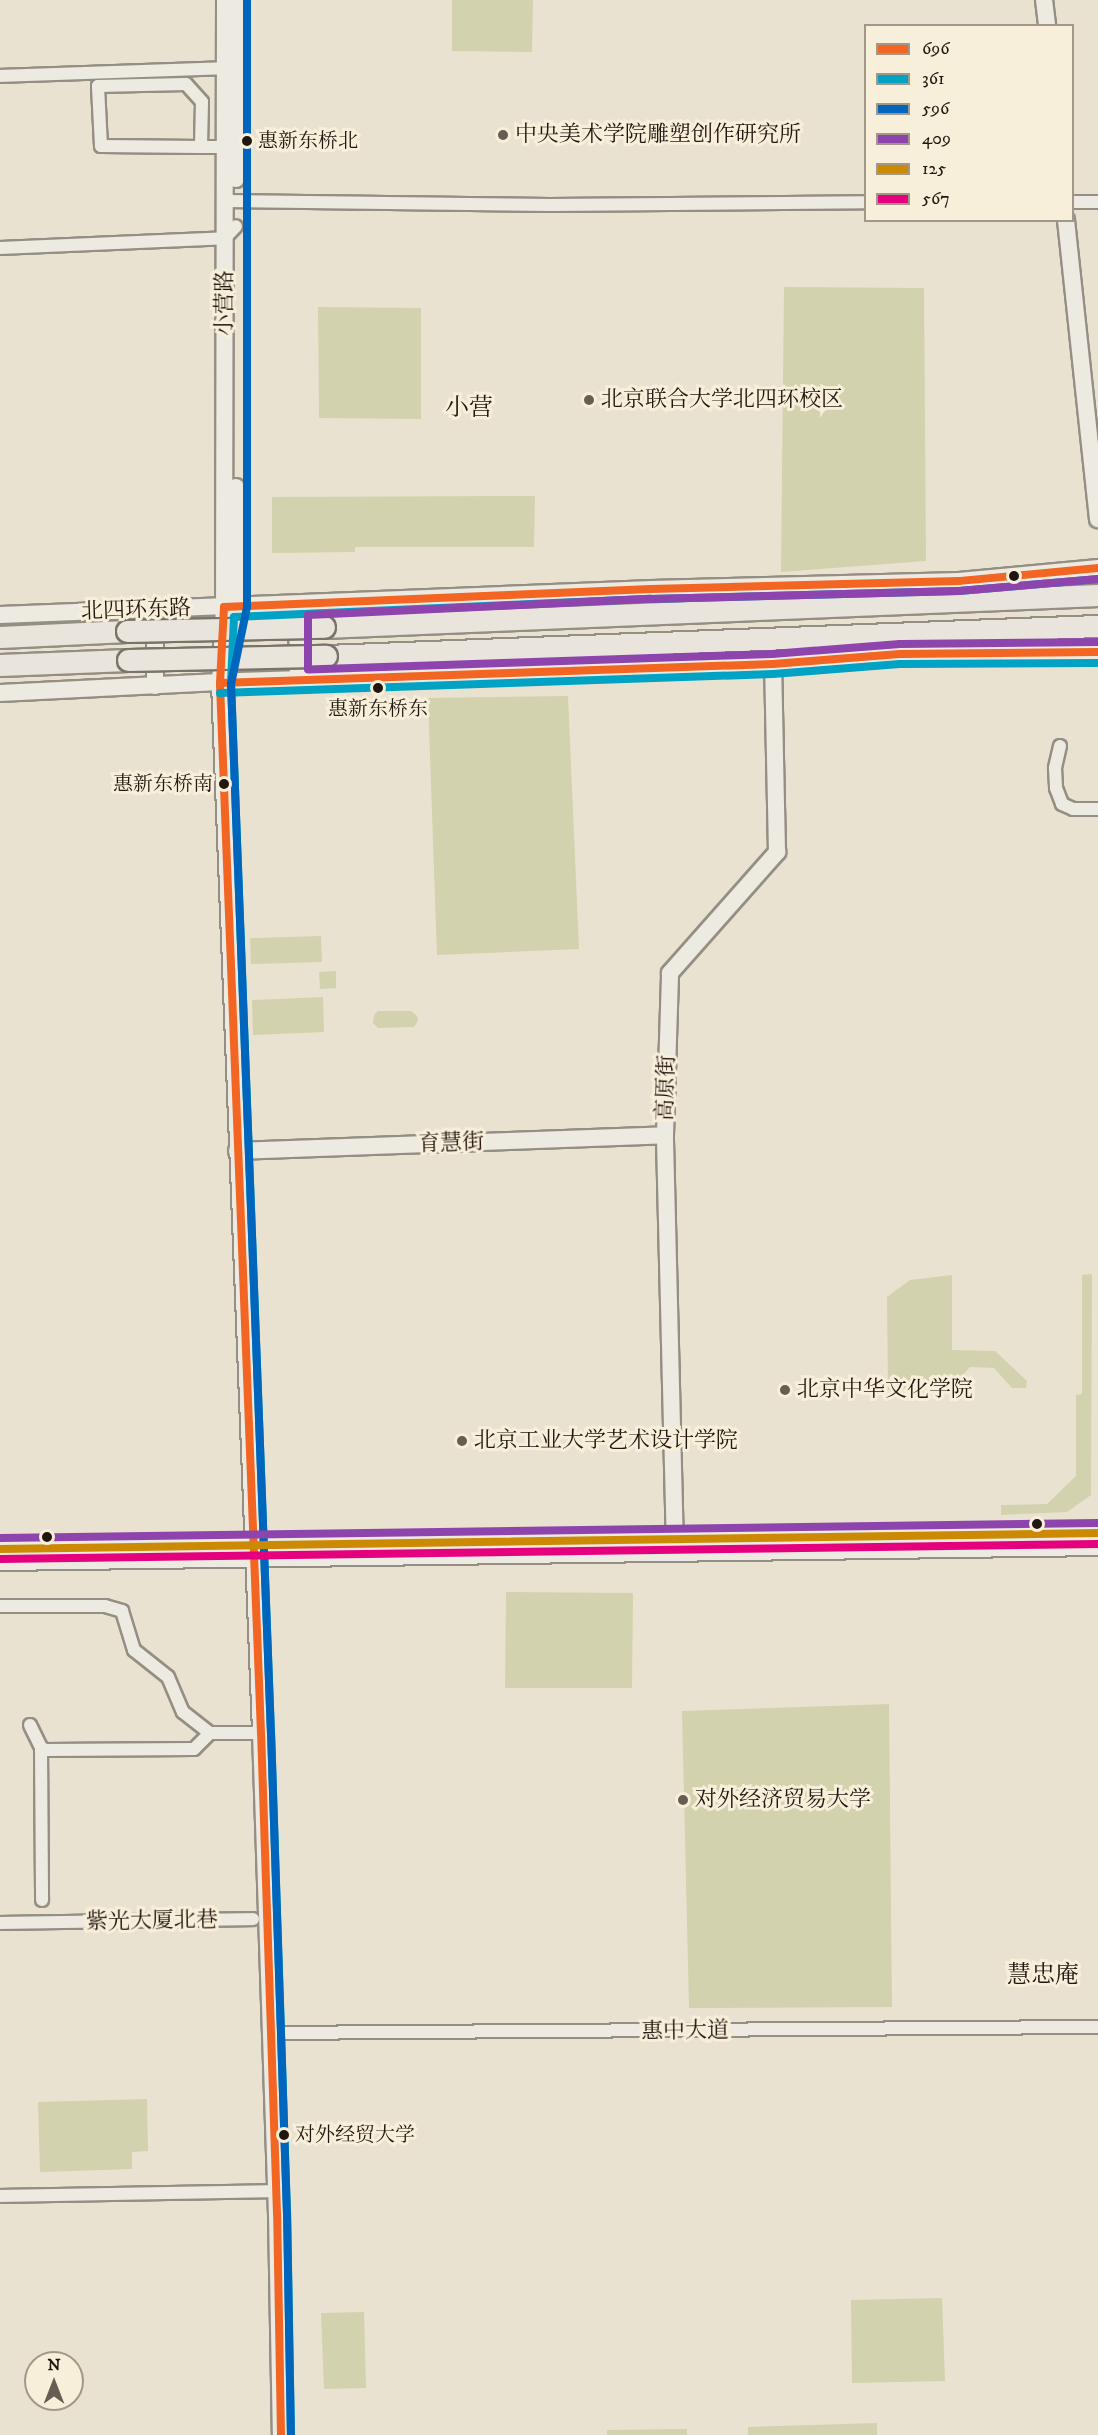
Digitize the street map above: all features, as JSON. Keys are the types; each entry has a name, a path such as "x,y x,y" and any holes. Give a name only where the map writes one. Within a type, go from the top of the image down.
{"highway":[{"name":"北四环东路","path":"0,637 127,631 324,627 1098,595"},
{"path":"0,665 326,656 1098,626"},
{"path":"944,632 992,653"}],"street":[{"name":"小营路","path":"225,0 224,147 230,201"},
{"name":"小营路","path":"237,0 230,201 231,607 220,682 261,1733 276,2191 281,2435"},
{"path":"1044,0 1047,24"},
{"path":"0,76 224,68"},
{"path":"201,147 202,102 186,84 98,86 100,146 201,147 224,147"},
{"path":"230,201 539,204 864,202"},
{"path":"1074,202 1098,202"},
{"path":"1066,222 1098,519"},
{"path":"0,248 230,232"},
{"name":"北四环东路","path":"0,615 297,605 651,589 959,580 1098,568"},
{"path":"297,605 298,680"},
{"path":"154,610 155,686"},
{"path":"0,693 220,682 773,664 900,654 1098,652"},
{"name":"高原街","path":"675,1545 665,1135 670,973 777,852 773,664"},
{"path":"1060,746 1055,768 1056,788 1062,804 1073,809 1098,809"},
{"name":"育慧街","path":"237,1151 665,1135"},
{"path":"0,1549 254,1551 675,1545 1098,1533"},
{"path":"675,1545 1098,1546"},
{"path":"0,1562 254,1551"},
{"path":"0,1606 105,1606 123,1611 134,1650 168,1677 183,1712 210,1733 261,1733"},
{"path":"30,1725 41,1748 42,1900"},
{"path":"41,1748 194,1749 210,1733"},
{"name":"紫光大厦北巷","path":"0,1923 253,1920"},
{"name":"惠中大道","path":"271,2033 1098,2027"},
{"path":"0,2196 276,2191"}],"green space":[{"path":"452,0 533,0 532,52 452,51"},
{"path":"784,287 924,288 926,561 781,572"},
{"path":"318,307 421,308 421,419 319,418"},
{"path":"535,496 534,547 355,547 355,552 272,553 272,497"},
{"path":"568,696 579,949 437,955 428,698"},
{"path":"321,936 322,962 251,964 250,938"},
{"path":"336,971 336,988 320,989 319,972"},
{"path":"323,997 324,1032 253,1035 252,1000"},
{"path":"378,1011 411,1011 417,1016 418,1021 414,1027 378,1028 373,1023 374,1015"},
{"path":"1092,1274 1091,1495 1067,1512 1001,1515 1001,1505 1047,1504 1076,1476 1076,1395 1082,1394 1082,1275"},
{"path":"952,1275 952,1350 995,1351 1027,1381 1026,1388 1012,1388 994,1368 970,1367 952,1388 888,1390 887,1297 910,1280"},
{"path":"506,1592 633,1593 632,1688 505,1688"},
{"path":"889,1704 892,2007 689,2008 682,1711"},
{"path":"147,2099 148,2151 132,2152 132,2169 40,2172 38,2102"},
{"path":"942,2298 945,2381 852,2383 851,2300"},
{"path":"364,2312 366,2388 324,2389 321,2313"},
{"path":"877,2423 877,2435 748,2435 748,2427"},
{"path":"687,2429 687,2435 607,2435 607,2430"}],"transit line":[{"name":"596","path":"247,0 247,607 231,684 271,1733 287,2213 291,2435"},
{"name":"696","path":"281,2435 277,2213 261,1733 220,683 224,607 651,589 959,581 1098,568"},
{"name":"361","path":"291,2435 287,2213 271,1733 231,683 234,617 651,599 959,591 1098,579"},
{"name":"409","path":"1098,579 959,591 651,599 308,615 308,669 772,654 900,644 1098,642"},
{"name":"696","path":"220,683 773,664 900,654 1098,652"},
{"name":"361","path":"220,693 773,674 900,664 1098,663"},
{"name":"409","path":"0,1538 1098,1523"},
{"name":"125","path":"0,1549 1098,1533"},
{"name":"567","path":"0,1559 1098,1544"}],"place":[{"name":"中央美术学院雕塑创作研究所","path":"503,135"},
{"name":"惠新东桥北","path":"247,141"},
{"name":"北京联合大学北四环校区","path":"589,400"},
{"name":"惠新东桥东","path":"378,688"},
{"name":"惠新东桥南","path":"224,784"},
{"name":"北京中华文化学院","path":"785,1390"},
{"name":"北京工业大学艺术设计学院","path":"462,1441"},
{"name":"对外经济贸易大学","path":"683,1800"},
{"name":"对外经贸大学","path":"284,2135"}],"district":[{"name":"小营","path":"469,409"},
{"name":"慧忠庵","path":"1043,1976"}]}
